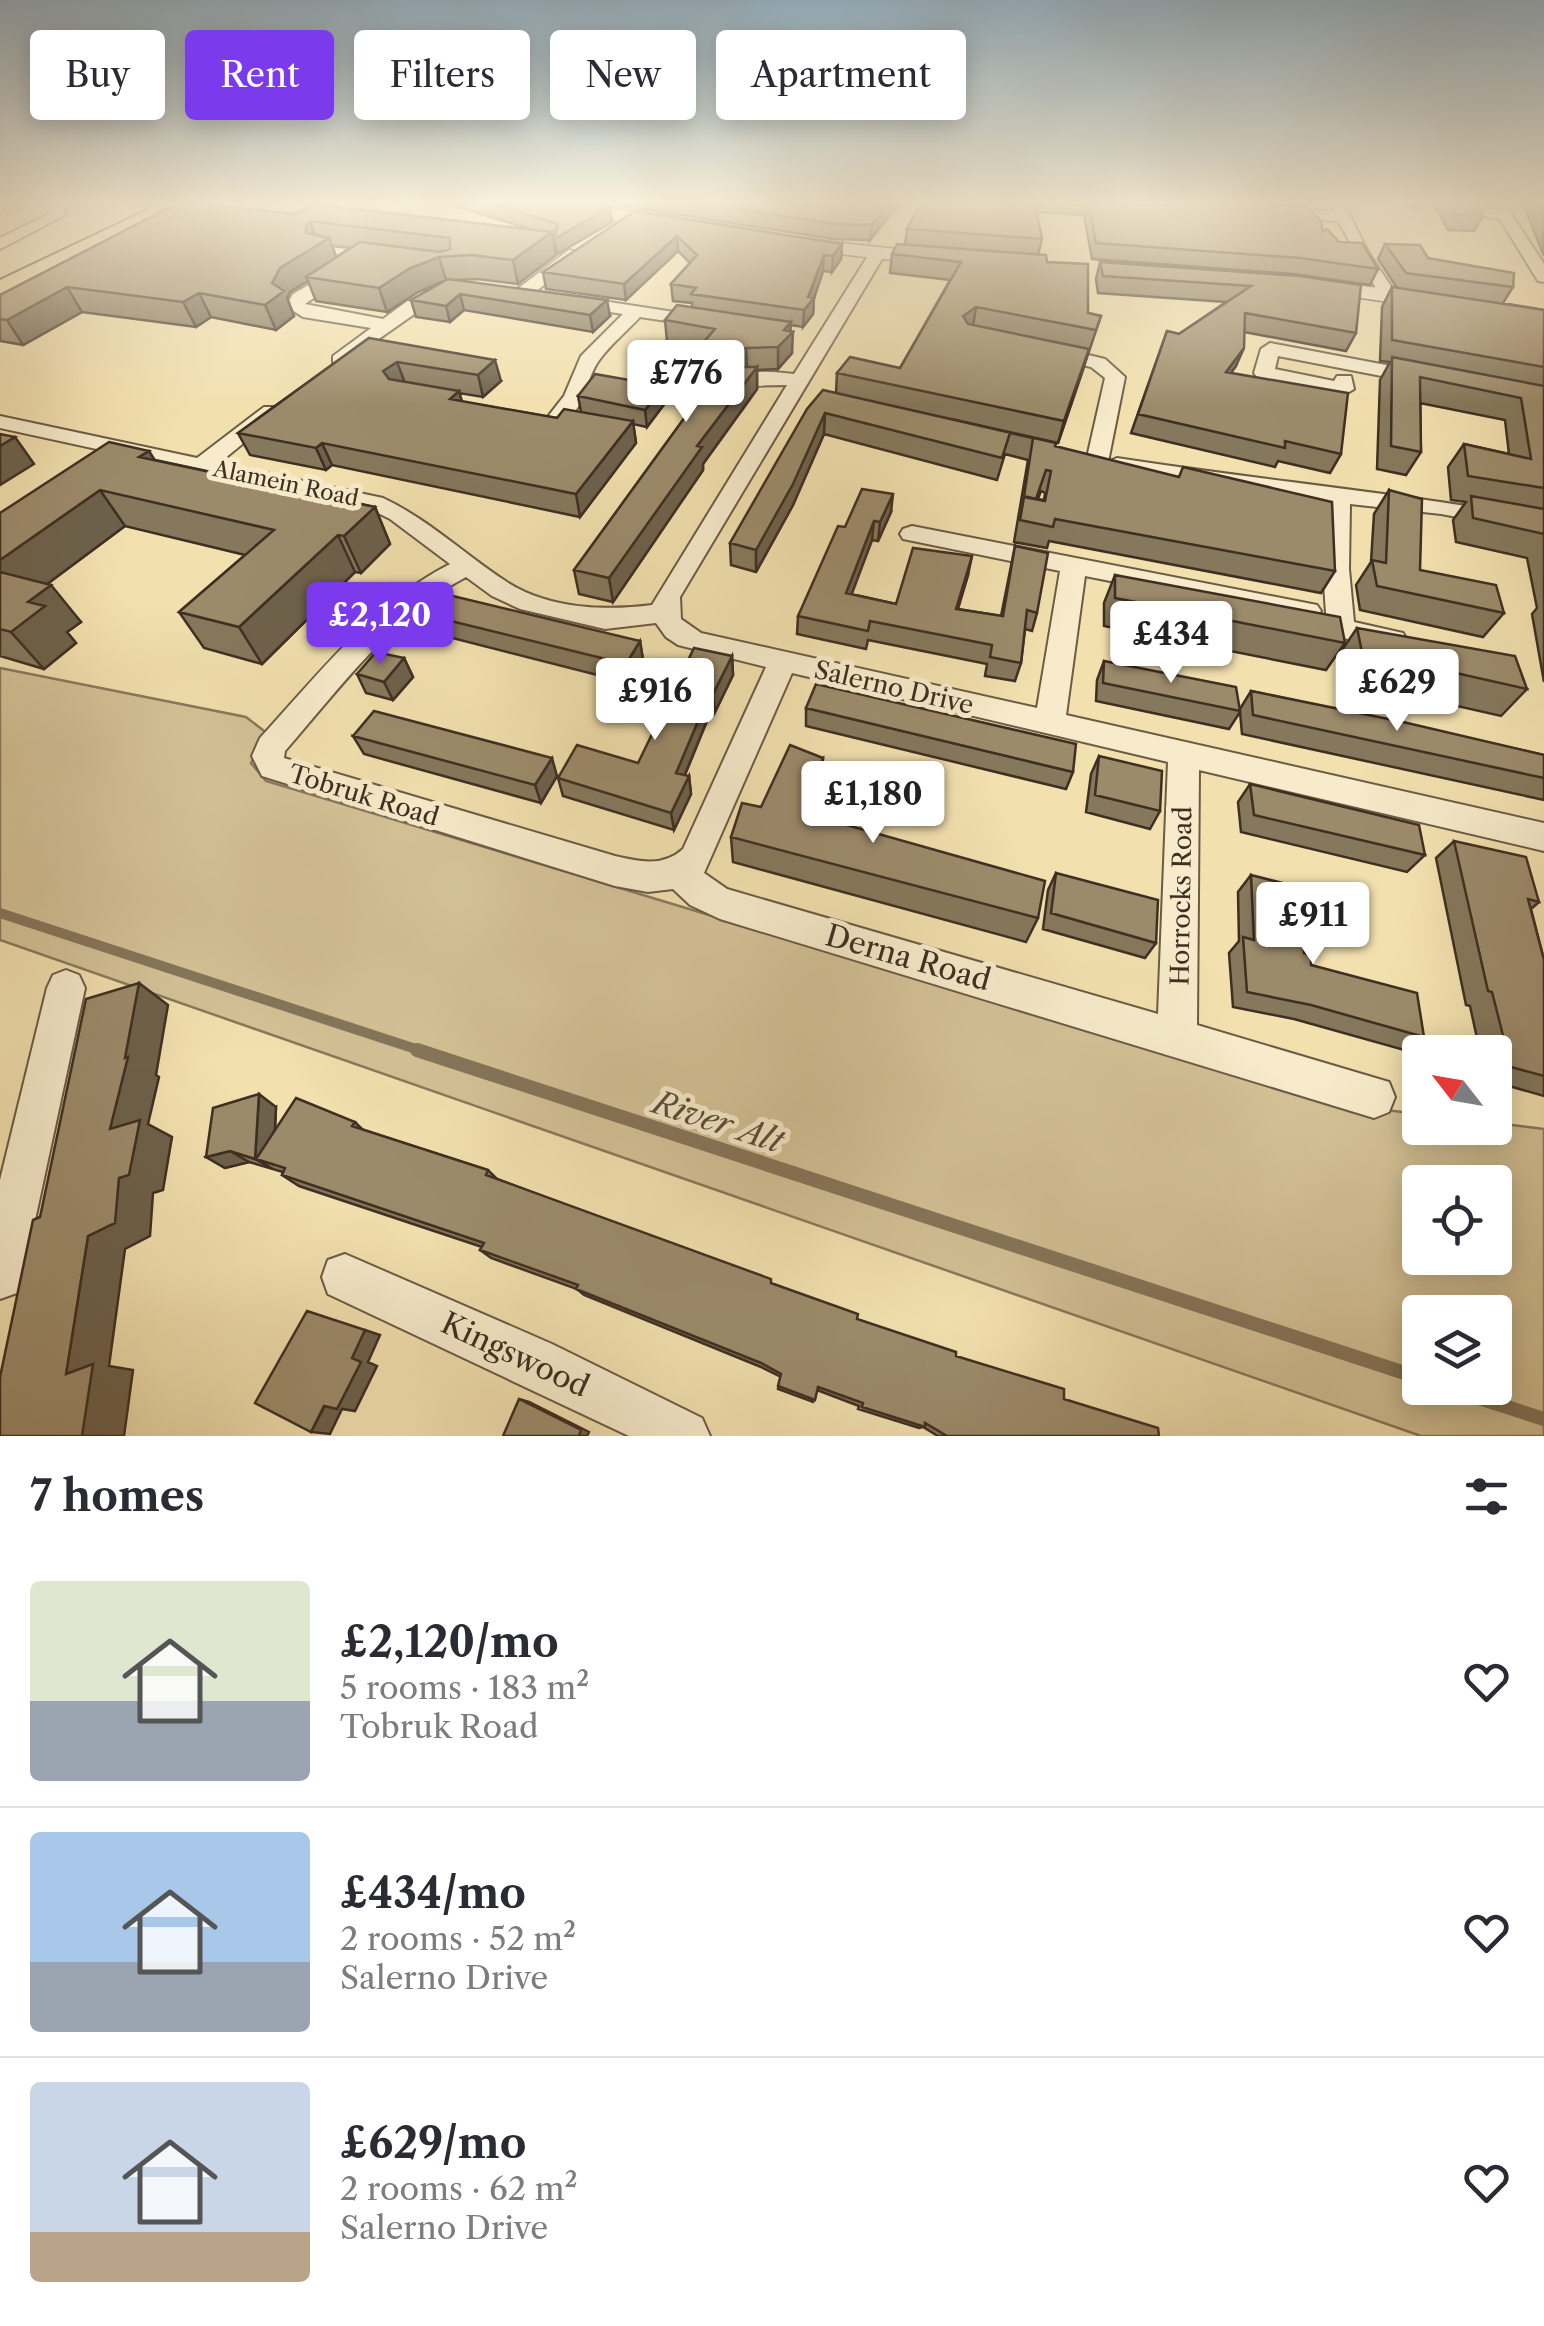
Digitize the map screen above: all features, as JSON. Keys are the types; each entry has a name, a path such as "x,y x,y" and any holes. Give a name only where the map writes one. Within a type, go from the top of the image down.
{"highway":[{"path":"0,291 41,271"}],"street":[{"path":"333,271 296,300 297,308 386,325"},
{"path":"547,271 513,292 726,325"},
{"path":"664,613 666,597 796,388 816,338 865,271"},
{"path":"1374,271 1388,296"},
{"path":"328,368 430,292 460,283"},
{"path":"1293,284 1465,307"},
{"path":"556,419 574,398 591,355 636,311"},
{"path":"1025,347 1092,361 1113,374 1115,384 1097,462"},
{"path":"1343,389 1264,373 1270,348 1448,384"},
{"path":"744,380 770,377 823,401"},
{"path":"202,464 285,400"},
{"name":"Alamein Road","path":"0,422 375,502 398,514 500,590 536,604 605,620 664,613"},
{"path":"1070,458 1440,507 1544,526"},
{"path":"1337,495 1340,511 1336,569 1341,628 1411,643"},
{"path":"912,534 938,549 1074,564 1291,615"},
{"path":"1050,723 1074,564"},
{"name":"Tobruk Road","path":"467,566 421,590 396,609 276,740 268,756 270,764 282,771 616,871 656,878 679,873"},
{"name":"Salerno Drive","path":"664,613 673,630 687,638 1543,840"},
{"path":"679,873 698,854 784,661"},
{"name":"Horrocks Road","path":"1177,1037 1184,754"},
{"name":"Derna Road","path":"679,873 702,894 720,903 1374,1097"},
{"path":"0,1276 66,988"},
{"name":"Kingswood","path":"345,1277 534,1362 684,1436"}],"shaded area":[{"path":"0,668 246,717 268,734 251,763 266,781 1334,1104 1402,1112 1402,1145 1512,1145 1512,1125 1544,1129 1544,1436 1421,1436 0,940"}],"building":[{"path":"46,271 278,271 272,283 284,291 265,305 199,293 183,302 67,287 7,320 0,319 0,295"},
{"path":"315,271 405,271 379,288 306,277"},
{"path":"544,271 638,271 624,284"},
{"path":"683,271 818,271 808,297 814,298 804,310 691,294 696,288 671,284"},
{"path":"956,271 1088,271 1088,313 1101,316 1096,330 976,307 963,316 968,324 1089,349 1064,421 837,373 850,357 900,368"},
{"path":"1102,271 1229,271 1361,285 1356,333 1245,313 1244,348 1226,372 1348,393 1341,454 1285,441 1285,448 1138,414 1167,331 1179,334 1251,286 1103,276"},
{"path":"1405,271 1514,273 1513,287"},
{"path":"448,279 607,300 590,315 460,294 446,306 411,300"},
{"path":"1392,287 1544,310 1544,367 1392,340"},
{"path":"677,305 791,322 784,330 793,332 778,347 746,348 730,357 741,367 757,367 697,446 702,447 609,578 574,570 709,384 682,366 715,329 665,320"},
{"path":"369,338 495,360 478,375 397,362 383,371 389,379 459,391 450,399 557,418 564,409 633,421 576,494 322,443 316,448 238,433"},
{"path":"1392,357 1544,386 1544,488 1468,476 1464,444 1531,459 1521,398 1420,377 1421,452 1391,446"},
{"path":"595,374 664,386 645,410 578,396"},
{"path":"823,390 1056,443 1055,446 1179,477 1183,467 1332,502 1335,571 1055,519 1053,527 1020,520 1024,497 1045,501 1051,471 1046,470 1036,499 1024,496 1033,438 1010,433 1002,458 825,413 793,484 756,550 730,543 807,409"},
{"path":"0,434 15,437 0,446"},
{"path":"109,442 149,451 139,457 375,507 344,536 338,535 239,627 179,612 274,530 100,490 0,560 0,513"},
{"path":"862,489 893,494 880,522 874,521 846,593 896,604 913,548 972,556 956,609 1003,616 1015,546 1048,553 1037,613 1027,610 1021,663 990,657 992,645 870,621 868,631 798,616 838,526 845,527"},
{"path":"1389,490 1422,499 1420,570 1496,585 1504,613 1377,586 1372,560 1386,563"},
{"path":"1471,496 1544,509 1544,534 1473,518"},
{"path":"0,572 51,585 28,602 45,606 11,632 0,629"},
{"path":"1115,575 1340,617 1345,643 1115,598"},
{"path":"432,591 640,641 626,664 414,612"},
{"path":"1357,628 1515,656 1527,689 1362,652"},
{"path":"694,648 732,656 713,694 710,693 676,773 689,776 671,813 558,778 577,745 638,763"},
{"path":"376,652 404,658 384,682 357,674"},
{"path":"1104,661 1236,687 1240,711 1103,683"},
{"path":"816,684 1076,744 1073,772 806,708"},
{"path":"1251,691 1544,755 1544,778 1253,715"},
{"path":"374,711 552,758 535,785 353,736"},
{"path":"790,745 823,758 804,813 1045,881 1038,918 731,837 742,803 761,807"},
{"path":"1099,756 1162,771 1160,811 1095,795"},
{"path":"1250,784 1419,825 1425,855 1254,815"},
{"path":"1454,841 1526,857 1539,902 1528,899 1544,960 1544,1076 1512,1067 1512,1035 1503,1035 1492,992 1488,991"},
{"path":"1056,873 1158,900 1156,943 1051,913"},
{"path":"1251,875 1298,887 1304,953 1311,955 1311,965 1417,993 1424,1035 1247,992 1243,937 1254,940"},
{"path":"139,983 125,1058 128,1057 110,1129 140,1120 129,1175 119,1178 115,1223 88,1236 66,1374 93,1364 82,1436 0,1436 0,1377 33,1220 40,1217 86,999"},
{"path":"259,1094 255,1159 230,1151 206,1157 213,1108"},
{"path":"296,1098 355,1122 352,1126 488,1170 486,1175 771,1279 771,1283 858,1314 857,1319 956,1352 956,1356 1064,1389 1064,1399 1158,1428 1159,1436 947,1436 925,1423 925,1427 862,1407 863,1403 818,1387 815,1400 778,1386 781,1374 761,1363 576,1289 578,1285 480,1250 484,1243 282,1175 285,1168 256,1159"},
{"path":"307,1311 365,1330 352,1358 361,1362 337,1409 324,1406 311,1432 255,1403"},
{"path":"519,1399 581,1430 579,1436 503,1436"}],"waterway":[{"name":"River Alt","path":"0,913 425,1052"},
{"name":"River Alt","path":"417,1050 1402,1372"},
{"name":"River Alt","path":"1501,1405 1544,1419"}]}
